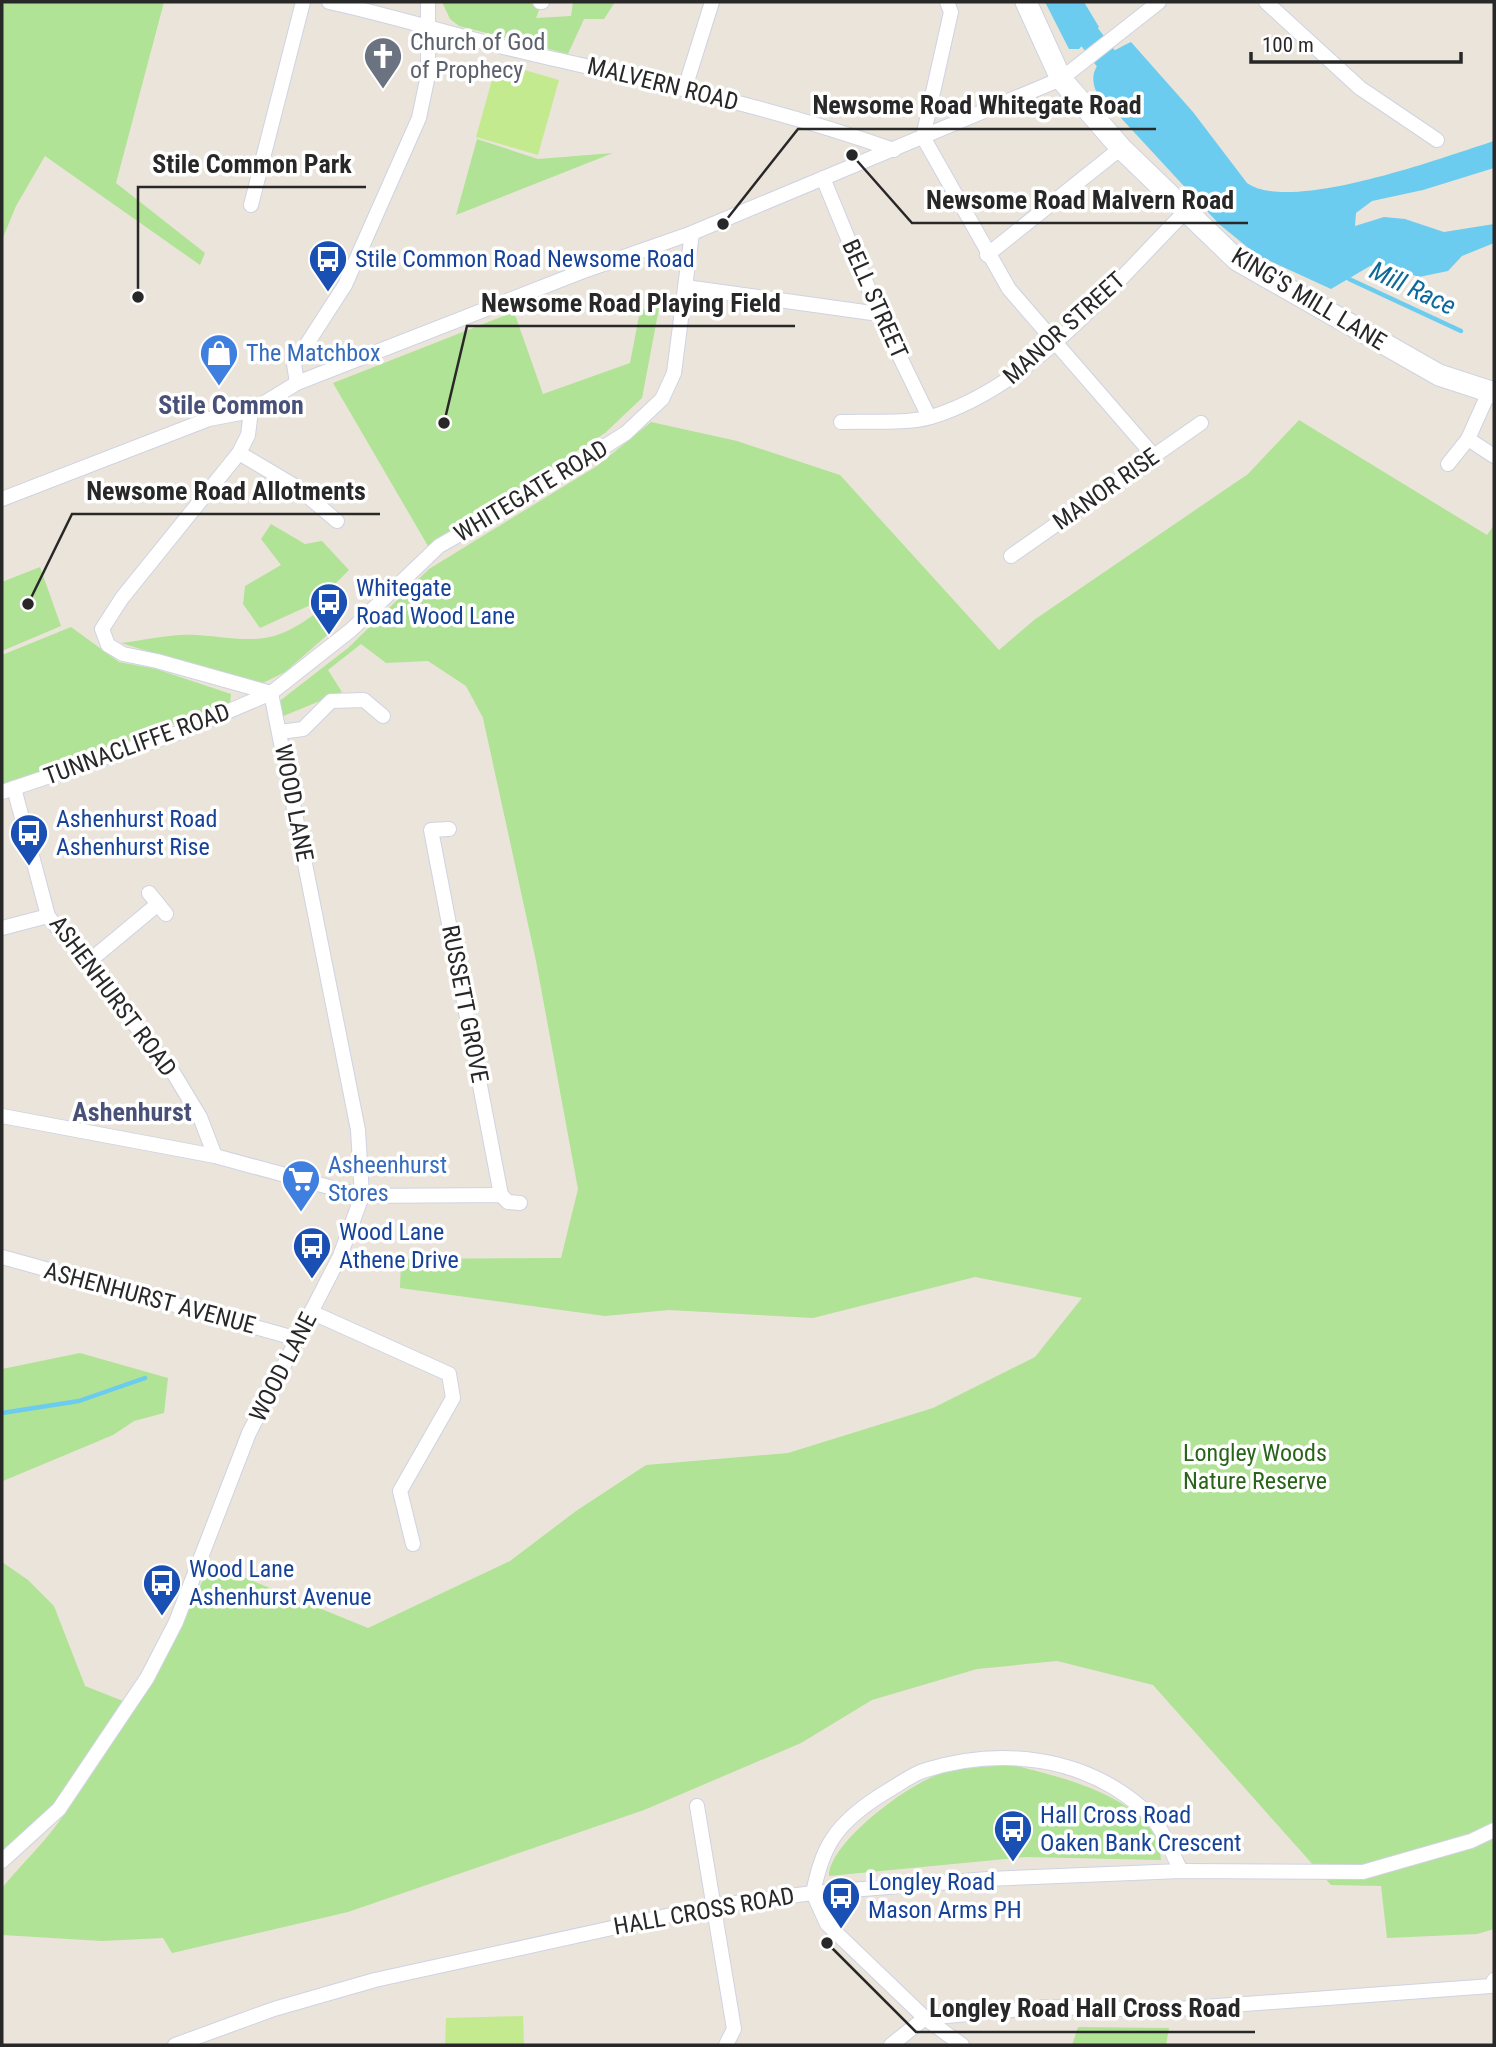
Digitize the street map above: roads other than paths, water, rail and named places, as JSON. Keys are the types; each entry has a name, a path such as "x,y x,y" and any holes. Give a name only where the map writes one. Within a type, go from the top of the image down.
{"street":[{"path":"251,205 303,2"},
{"name":"MALVERN ROAD","path":"329,2 429,29 685,88 823,125 894,150"},
{"path":"297,383 294,364 345,285 419,118 428,75 428,2"},
{"path":"685,88 712,2"},
{"path":"947,2 951,12 923,137 987,255 1009,289 1153,455"},
{"name":"KING'S MILL LANE","path":"1026,2 1065,76 1121,148 1237,260 1439,375 1492,393"},
{"path":"2,499 209,419 251,411 297,383 581,272 692,233 894,150 1065,76 1159,2"},
{"path":"1266,2 1360,88 1437,140"},
{"path":"987,255 1121,148"},
{"name":"BELL STREET","path":"823,178 879,313 929,417"},
{"name":"MANOR STREET","path":"841,422 929,417 994,390 1054,343 1185,212"},
{"name":"WHITEGATE ROAD","path":"271,693 351,629 439,546 530,494 642,419 662,399 674,373 692,233"},
{"path":"686,287 879,313"},
{"path":"1448,464 1468,439 1492,393"},
{"path":"251,411 248,435 239,453 122,598 103,629 108,645 122,654 271,693"},
{"name":"MANOR RISE","path":"1011,556 1201,423"},
{"path":"1468,439 1494,456"},
{"path":"239,453 298,488 337,521"},
{"name":"WOOD LANE","path":"2,1861 59,1809 146,1678 176,1622 249,1433 340,1256 362,1196 358,1130 271,693"},
{"name":"TUNNACLIFFE ROAD","path":"8,790 178,733 271,693"},
{"path":"280,732 303,729 331,701 364,700 383,716"},
{"name":"ASHENHURST ROAD","path":"8,790 48,916 174,1074 200,1117 215,1156"},
{"name":"RUSSETT GROVE","path":"449,829 431,830 501,1195"},
{"path":"87,963 158,904"},
{"path":"2,928 48,916"},
{"path":"2,1116 215,1156 362,1196 501,1195 508,1202 520,1203"},
{"name":"ASHENHURST AVENUE","path":"2,1256 299,1339"},
{"path":"311,1312 449,1374 453,1398 400,1491 413,1544"},
{"path":"962,2045 925,2018 827,1924 813,1893 818,1871 833,1837 868,1802 924,1770 983,1758 1020,1756 1069,1767 1104,1783 1142,1808 1157,1825 1181,1871"},
{"path":"697,1806 734,2029 726,2045"},
{"name":"HALL CROSS ROAD","path":"174,2045 274,2008 375,1980 712,1906 813,1893 988,1879 1181,1871 1363,1872 1471,1841 1494,1830"},
{"path":"891,2045 925,2018 1045,2007 1191,2008 1491,1986 1494,1980"}],"water":[{"path":"1045,2 1084,2 1099,27 1079,49 1069,49"},
{"path":"1131,42 1193,112 1247,183 1268,191 1297,192 1368,180 1494,141 1494,168 1423,190 1372,201 1356,213 1355,226 1384,217 1405,219 1444,232 1494,224 1494,243 1462,256 1448,271 1419,277 1384,265 1370,266 1331,289 1257,255 1219,224 1096,91 1094,74 1102,60"}],"waterway":[{"path":"1063,2 1126,85"},
{"name":"Mill Race","path":"1349,279 1461,331"},
{"path":"2,1413 79,1401 145,1378"}],"place":[{"name":"Church of God of Prophecy","path":"383,90"},
{"name":"Newsome Road Malvern Road","path":"852,155"},
{"name":"Newsome Road Whitegate Road","path":"723,224"},
{"name":"Stile Common Road Newsome Road","path":"328,293"},
{"name":"Stile Common Park","path":"138,297"},
{"name":"The Matchbox","path":"219,387"},
{"name":"Newsome Road Playing Field","path":"444,423"},
{"name":"Newsome Road Allotments","path":"28,604"},
{"name":"Whitegate Road Wood Lane","path":"329,636"},
{"name":"Ashenhurst Road Ashenhurst Rise","path":"29,867"},
{"name":"Asheenhurst Stores","path":"301,1213"},
{"name":"Wood Lane Athene Drive","path":"312,1280"},
{"name":"Wood Lane Ashenhurst Avenue","path":"162,1617"},
{"name":"Hall Cross Road Oaken Bank Crescent","path":"1013,1863"},
{"name":"Longley Road Mason Arms PH","path":"841,1930"},
{"name":"Longley Road Hall Cross Road","path":"827,1943"}],"district":[{"name":"Stile Common","path":"231,405"},
{"name":"Ashenhurst","path":"132,1112"}],"park label":[{"name":"Longley Woods Nature Reserve","path":"1255,1467"}]}
